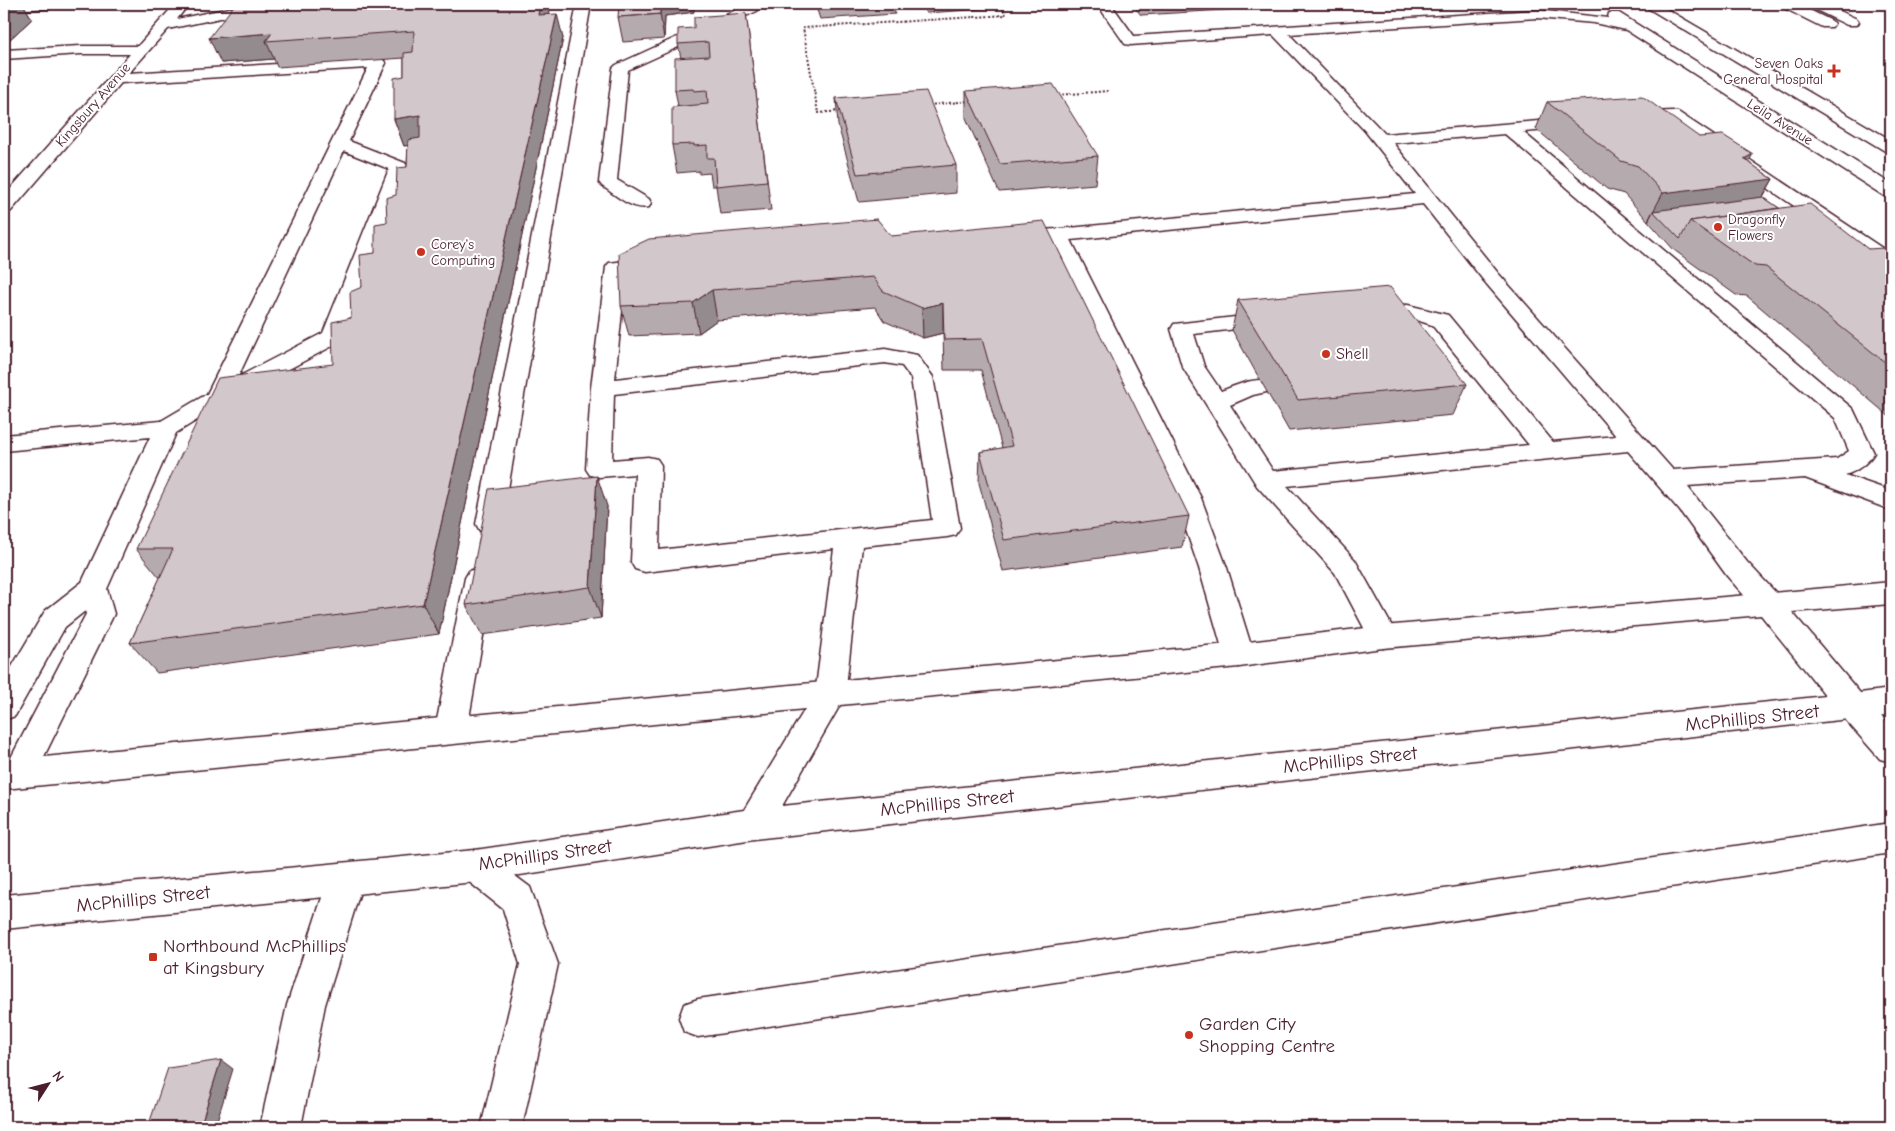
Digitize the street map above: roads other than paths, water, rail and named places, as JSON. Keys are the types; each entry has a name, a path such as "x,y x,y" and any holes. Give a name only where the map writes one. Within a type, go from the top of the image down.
{"main road":[{"path":"4,7 51,4"},
{"name":"Kingsbury Avenue","path":"4,207 182,4"},
{"path":"162,26 250,6 297,4"},
{"path":"451,730 584,4"},
{"path":"642,204 608,182 620,68 752,8 752,4"},
{"path":"1104,4 1130,41 1534,15 1586,18 1629,26"},
{"path":"1515,4 1534,15"},
{"path":"1534,15 1554,6 1583,4"},
{"path":"1648,4 1670,4"},
{"path":"1648,4 1891,147"},
{"path":"1787,4 1827,24"},
{"path":"1815,4 1852,22"},
{"path":"1599,5 1629,11 1652,19 1710,55 1842,118"},
{"name":"Leila Avenue","path":"1599,5 1629,26 1891,192"},
{"path":"1278,30 1381,139 1491,277 1690,505 1737,568 1854,708 1891,749"},
{"path":"4,54 81,50 141,50"},
{"path":"116,79 378,63 217,398"},
{"path":"1613,119 1672,116 1891,263"},
{"path":"1381,139 1594,121"},
{"path":"1508,128 1845,414 1862,453 1843,467 1667,480"},
{"path":"4,443 166,428 217,398 332,337 399,168 339,143"},
{"path":"1847,164 1891,173"},
{"path":"991,238 1059,235 1428,198"},
{"path":"1059,235 1188,498 1239,656"},
{"path":"603,388 885,356 909,360 922,377 947,528 645,562 648,465 599,469 603,388 616,267 679,260"},
{"path":"1355,308 1365,307 1408,311 1440,320 1547,451"},
{"path":"1288,316 1182,329 1193,366 1266,480 1345,567 1383,637"},
{"path":"1453,375 1481,372"},
{"path":"1216,402 1247,389 1263,386"},
{"path":"4,707 55,619 93,589 166,428"},
{"path":"1266,480 1635,442"},
{"path":"1806,470 1879,491 1891,501"},
{"path":"754,824 830,695 849,538"},
{"path":"11,774 100,614 93,589"},
{"path":"11,774 451,730 1239,656 1383,637 1766,602 1891,593"},
{"name":"McPhillips Street","path":"4,912 475,866 754,824 1854,708 1891,702"},
{"path":"698,1018 1891,838"},
{"path":"475,866 517,899 539,964 502,1127"},
{"path":"280,1127 306,1005 346,879"}],"place":[{"name":"Seven Oaks General Hospital","path":"1834,71"},
{"name":"Dragonfly Flowers","path":"1718,227"},
{"name":"Corey's Computing","path":"421,252"},
{"name":"Shell","path":"1326,354"},
{"name":"Northbound McPhillips at Kingsbury","path":"153,957"},
{"name":"Garden City Shopping Centre","path":"1189,1035"}]}
